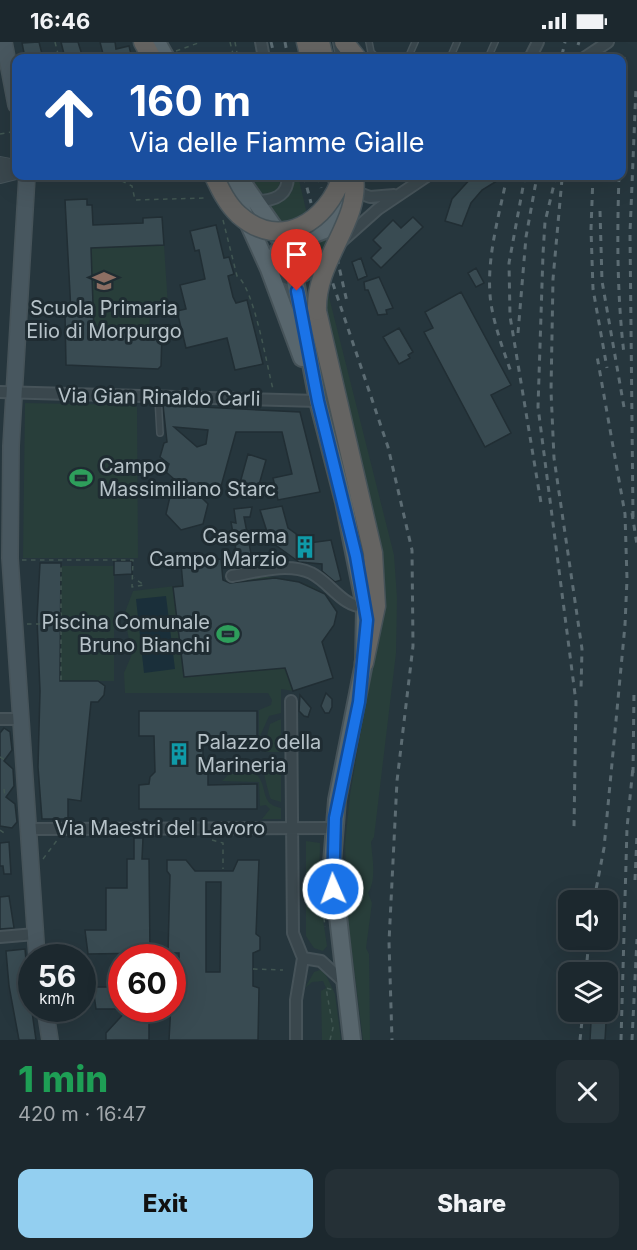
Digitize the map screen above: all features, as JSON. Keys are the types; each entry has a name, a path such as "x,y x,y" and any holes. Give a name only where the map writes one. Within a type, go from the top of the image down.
{"highway":[{"path":"344,42 354,54"},
{"path":"228,180 238,214 250,223 275,230 294,229 313,221 331,202 340,180"},
{"path":"343,180 351,209 320,278 317,310 373,553 376,606 364,663"}],"main road":[{"path":"4,42 12,84"},
{"path":"157,42 170,54"},
{"path":"27,180 7,393 10,478 5,596 21,719 36,944"},
{"path":"228,180 269,269 318,401"},
{"path":"230,180 255,201 284,247 295,280 318,401 344,502 365,607 364,663 334,828 333,889 339,990 352,1040"},
{"path":"269,269 273,256 284,247 316,236 337,220 344,206 342,180"},
{"path":"48,1022 51,1040"}],"street":[{"path":"590,54 605,44"},
{"path":"211,180 215,184 224,186 226,180"},
{"path":"255,201 269,201 279,196 285,191 287,180"},
{"path":"343,180 346,187 370,197 390,196 402,192"},
{"path":"269,269 287,280 295,280 311,269 371,215 421,180"},
{"path":"299,301 303,283 311,269"},
{"name":"Via Gian Rinaldo Carli","path":"7,393 318,401"},
{"path":"232,576 298,569 324,581 346,602 356,607 365,607"},
{"path":"291,701 293,933 303,958 296,1000 296,1040"},
{"path":"0,719 21,719"},
{"name":"Via Maestri del Lavoro","path":"27,829 334,828"},
{"path":"0,937 35,934"},
{"path":"303,958 312,957 329,966 339,990"}],"lane":[{"path":"158,396 160,433"}],"path":[{"path":"55,42 58,54"},
{"path":"173,54 201,42"},
{"path":"56,47 62,45"},
{"path":"0,134 11,132"},
{"path":"117,180 132,186 135,200 184,200 214,196"},
{"path":"222,216 237,276 242,279 249,295 273,390"},
{"path":"19,560 133,560 132,587 144,585 134,578"},
{"path":"60,680 61,567"},
{"path":"23,624 46,624"},
{"path":"0,757 5,760"},
{"path":"263,760 283,760"},
{"path":"4,789 5,796"},
{"path":"0,830 7,834"},
{"path":"44,860 60,836"},
{"path":"212,840 219,840 219,843 223,843 223,869"},
{"path":"321,885 326,929"},
{"path":"329,966 331,982 339,990"},
{"path":"253,969 283,970"},
{"path":"330,1040 331,1005 326,988 339,990"}],"green space":[{"path":"254,180 280,180 273,193 266,195 259,191"},
{"path":"293,180 299,180 311,231 288,232 265,206 281,200 291,187"},
{"path":"335,230 331,244 299,273 290,251"},
{"path":"164,245 168,307 150,313 149,333 94,332 91,248"},
{"path":"325,281 394,555 397,598 396,653 374,837 371,842 373,875 368,893 372,903 366,948 369,954 370,1040 363,1040 348,921 345,844 350,795 385,591 382,550 323,311"},
{"name":"Campo Massimiliano Starc","path":"25,403 132,405 137,407 138,558 23,558"},
{"path":"61,566 114,566 114,681 39,681 39,629"},
{"name":"Piscina Comunale Bruno Bianchi","path":"260,576 304,584 323,594 331,602 337,612 334,625 321,642 333,678 293,691 281,689 281,713 269,716 259,738 259,710 271,705 272,700 268,693 125,693 124,673 132,654 124,615 133,591"},
{"path":"281,719 281,752 263,752 270,724"},
{"path":"222,739 259,739 256,745 229,746 223,743"},
{"path":"281,766 281,802 271,799 263,767"},
{"path":"229,774 258,776 267,800 281,808 281,819 262,819 270,809 266,805 260,806 259,782 222,781"},
{"path":"306,841 320,843 319,893 327,946 323,951 314,948 306,936"},
{"path":"324,971 335,994 341,1040 322,1040 321,991 326,988 323,981 312,982 305,988 314,972"}],"water":[{"path":"166,596 175,669 144,673 136,599"}],"building":[{"path":"39,42 42,54 24,54 22,43"},
{"path":"61,42 78,42 82,54 64,54"},
{"path":"100,42 115,42 116,49 129,46 131,54 103,54"},
{"path":"469,180 498,180 482,190 471,203 462,226 445,221 452,199"},
{"path":"87,199 87,205 92,205 93,225 143,223 143,218 162,217 164,245 91,248 94,332 162,333 161,366 158,369 66,365 65,313 71,312 65,200"},
{"path":"413,217 423,227 381,268 371,258 381,248 373,240 393,220 401,228"},
{"path":"216,225 224,258 229,257 234,274 228,276 233,297 236,303 247,300 263,364 235,370 227,338 186,348 177,311 186,309 180,285 205,279 199,250 195,251 190,231"},
{"path":"361,258 367,276 358,280 352,262"},
{"path":"476,268 484,283 476,287 468,273"},
{"path":"379,277 393,308 386,310 387,314 378,315 368,290 365,290 364,282"},
{"path":"461,292 511,385 491,395 511,433 485,447 424,332 433,328 425,312"},
{"path":"399,328 413,352 408,355 410,358 399,364 383,337"},
{"path":"163,405 300,412 320,492 278,500 273,478 292,474 282,432 236,432 220,490 215,487 214,494 201,497 208,504 203,524 181,530 166,514 174,479 166,472 169,464 160,457 164,443 167,442","holes":["174,427 208,430 206,444 197,447"]},
{"path":"248,454 266,460 255,499 237,494"},
{"name":"Caserma Campo Marzio","path":"282,506 288,528 309,543 331,540 341,580 335,582 322,571 322,564 299,562 270,541 260,510"},
{"path":"252,507 250,517 244,517 253,564 239,567 231,522 236,523 234,509"},
{"name":"Piscina Comunale Bruno Bianchi","path":"221,559 223,580 230,583 275,578 299,582 325,594 337,612 334,625 322,642 333,678 293,691 285,668 184,677 173,587 183,586 181,563"},
{"path":"114,561 132,561 132,574 114,575"},
{"path":"40,563 61,563 60,681 98,681 105,686 104,695 98,702 91,702 81,801 68,799 68,819 42,819 38,767 40,691 37,619"},
{"path":"326,693 332,699 329,713 325,713 321,706"},
{"path":"300,695 311,708 308,717 299,711"},
{"name":"Palazzo della Marineria","path":"139,711 257,711 257,736 203,736 203,771 208,774 208,785 257,784 257,809 139,809 139,785 149,784 150,777 155,772 154,736 139,736"},
{"path":"4,728 10,732 12,750 4,761 13,769 14,786 6,797 15,804 17,822 12,828 0,826 0,733"},
{"path":"134,838 143,838 142,859 149,859 150,944 108,944 108,954 96,954 96,944 87,944 85,930 106,930 106,888 127,888 127,859 134,859"},
{"path":"9,842 11,874 4,874 3,866 0,866 0,843"},
{"path":"167,860 186,860 195,871 233,871 238,860 259,860 256,934 260,937 260,950 253,953 253,986 259,988 258,1040 169,1040 170,1022 186,1022 186,944 168,944 170,875 167,871","holes":["206,882 221,882 220,972 206,972"]},
{"path":"9,896 14,928 0,929 0,897"},
{"path":"18,950 18,1022 33,1022 36,1040 19,1040 9,986 6,951"},
{"path":"96,987 108,987 108,1009 96,1009"},
{"path":"116,1022 149,1022 149,1040 106,1040 106,1033"},
{"path":"591,1022 606,1023 605,1040 590,1040"}],"railway":[{"path":"271,42 274,54"},
{"path":"285,42 287,54"},
{"path":"562,54 565,42"},
{"path":"633,517 630,233 636,87"},
{"path":"305,180 311,203"},
{"path":"319,180 321,188"},
{"path":"506,180 491,255 490,288 495,322 512,375"},
{"path":"524,180 509,263 510,316 541,503"},
{"path":"518,333 526,237 536,180"},
{"path":"555,180 545,222 538,407 576,702 574,827"},
{"path":"562,180 553,279 551,391 554,458 582,649 581,689"},
{"path":"593,180 591,229 593,289 607,368"},
{"path":"619,180 618,265 624,354"},
{"path":"600,211 602,281 625,413"},
{"path":"337,258 347,302"},
{"path":"329,272 388,447 412,550 413,646 397,781 389,942 392,1040"},
{"path":"596,890 604,848 625,625 627,579 625,514 597,356"},
{"path":"632,513 637,545"},
{"path":"633,773 634,691"},
{"path":"621,1040 627,828 633,767"},
{"path":"635,880 637,835"},
{"path":"632,1040 637,939"},
{"path":"587,962 588,950"},
{"path":"580,1040 582,1022"}],"place":[{"name":"Scuola Primaria Elio di Morpurgo","path":"104,281"},
{"name":"Campo Massimiliano Starc","path":"81,478"},
{"name":"Caserma Campo Marzio","path":"305,547"},
{"name":"Piscina Comunale Bruno Bianchi","path":"228,634"},
{"name":"Palazzo della Marineria","path":"179,754"}],"route":[{"path":"297,291 318,401 363,586 367,620 359,702 335,818 333,889"}]}
